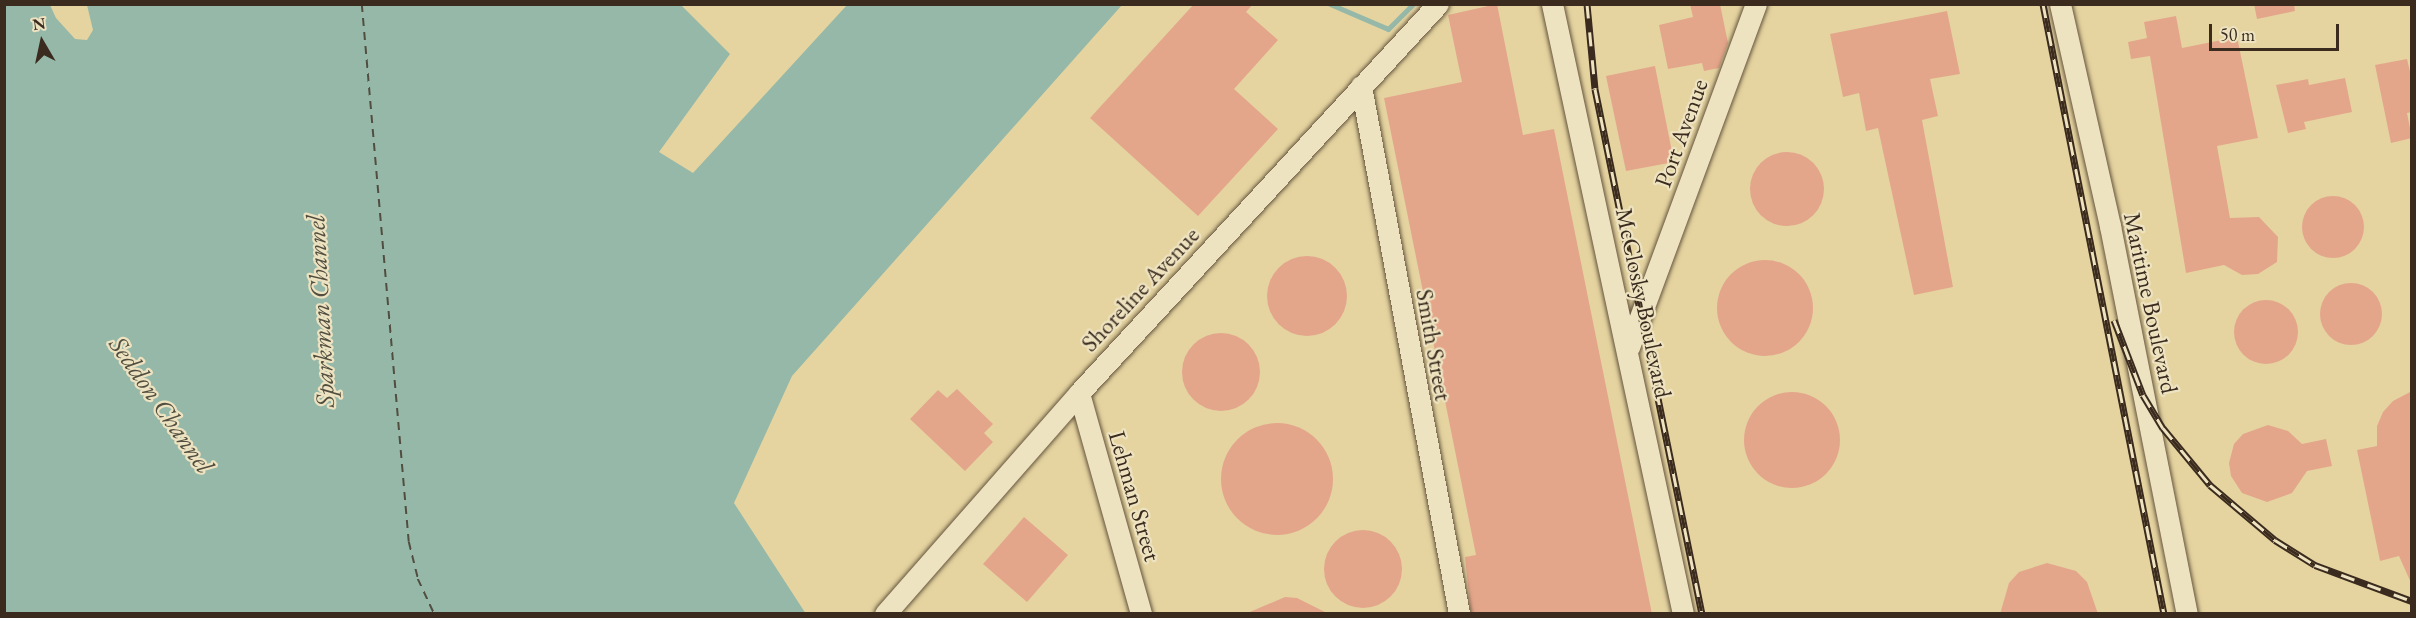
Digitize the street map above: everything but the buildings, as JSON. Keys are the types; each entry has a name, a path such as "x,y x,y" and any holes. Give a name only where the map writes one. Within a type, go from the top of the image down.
{"street":[{"name":"Shoreline Avenue","path":"885,614 1079,393 1438,4"},
{"name":"McClosky Boulevard","path":"1552,4 1629,347 1683,614"},
{"name":"Port Avenue","path":"1629,347 1756,4"},
{"name":"Maritime Boulevard","path":"2060,4 2110,226 2187,614"},
{"name":"Smith Street","path":"1360,86 1459,613"},
{"name":"Lehman Street","path":"1079,393 1141,614"}],"water":[{"path":"4,5 50,5 56,18 75,39 87,40 93,30 87,5 681,5 730,54 659,152 693,173 847,5 1122,5 792,376 734,503 806,614 5,613"}],"waterway":[{"path":"1330,4 1388,29 1413,4"}],"ferry route":[{"path":"362,4 409,542 418,579 434,614"}],"railway":[{"path":"1587,4 1595,89 1702,614"},
{"path":"2043,4 2164,614"},
{"path":"2114,320 2143,395 2163,428 2210,485 2275,540 2315,565 2412,601"}],"water label":[{"name":"Sparkman Channel","path":"321,311"},
{"name":"Seddon Channel","path":"161,405"}]}
